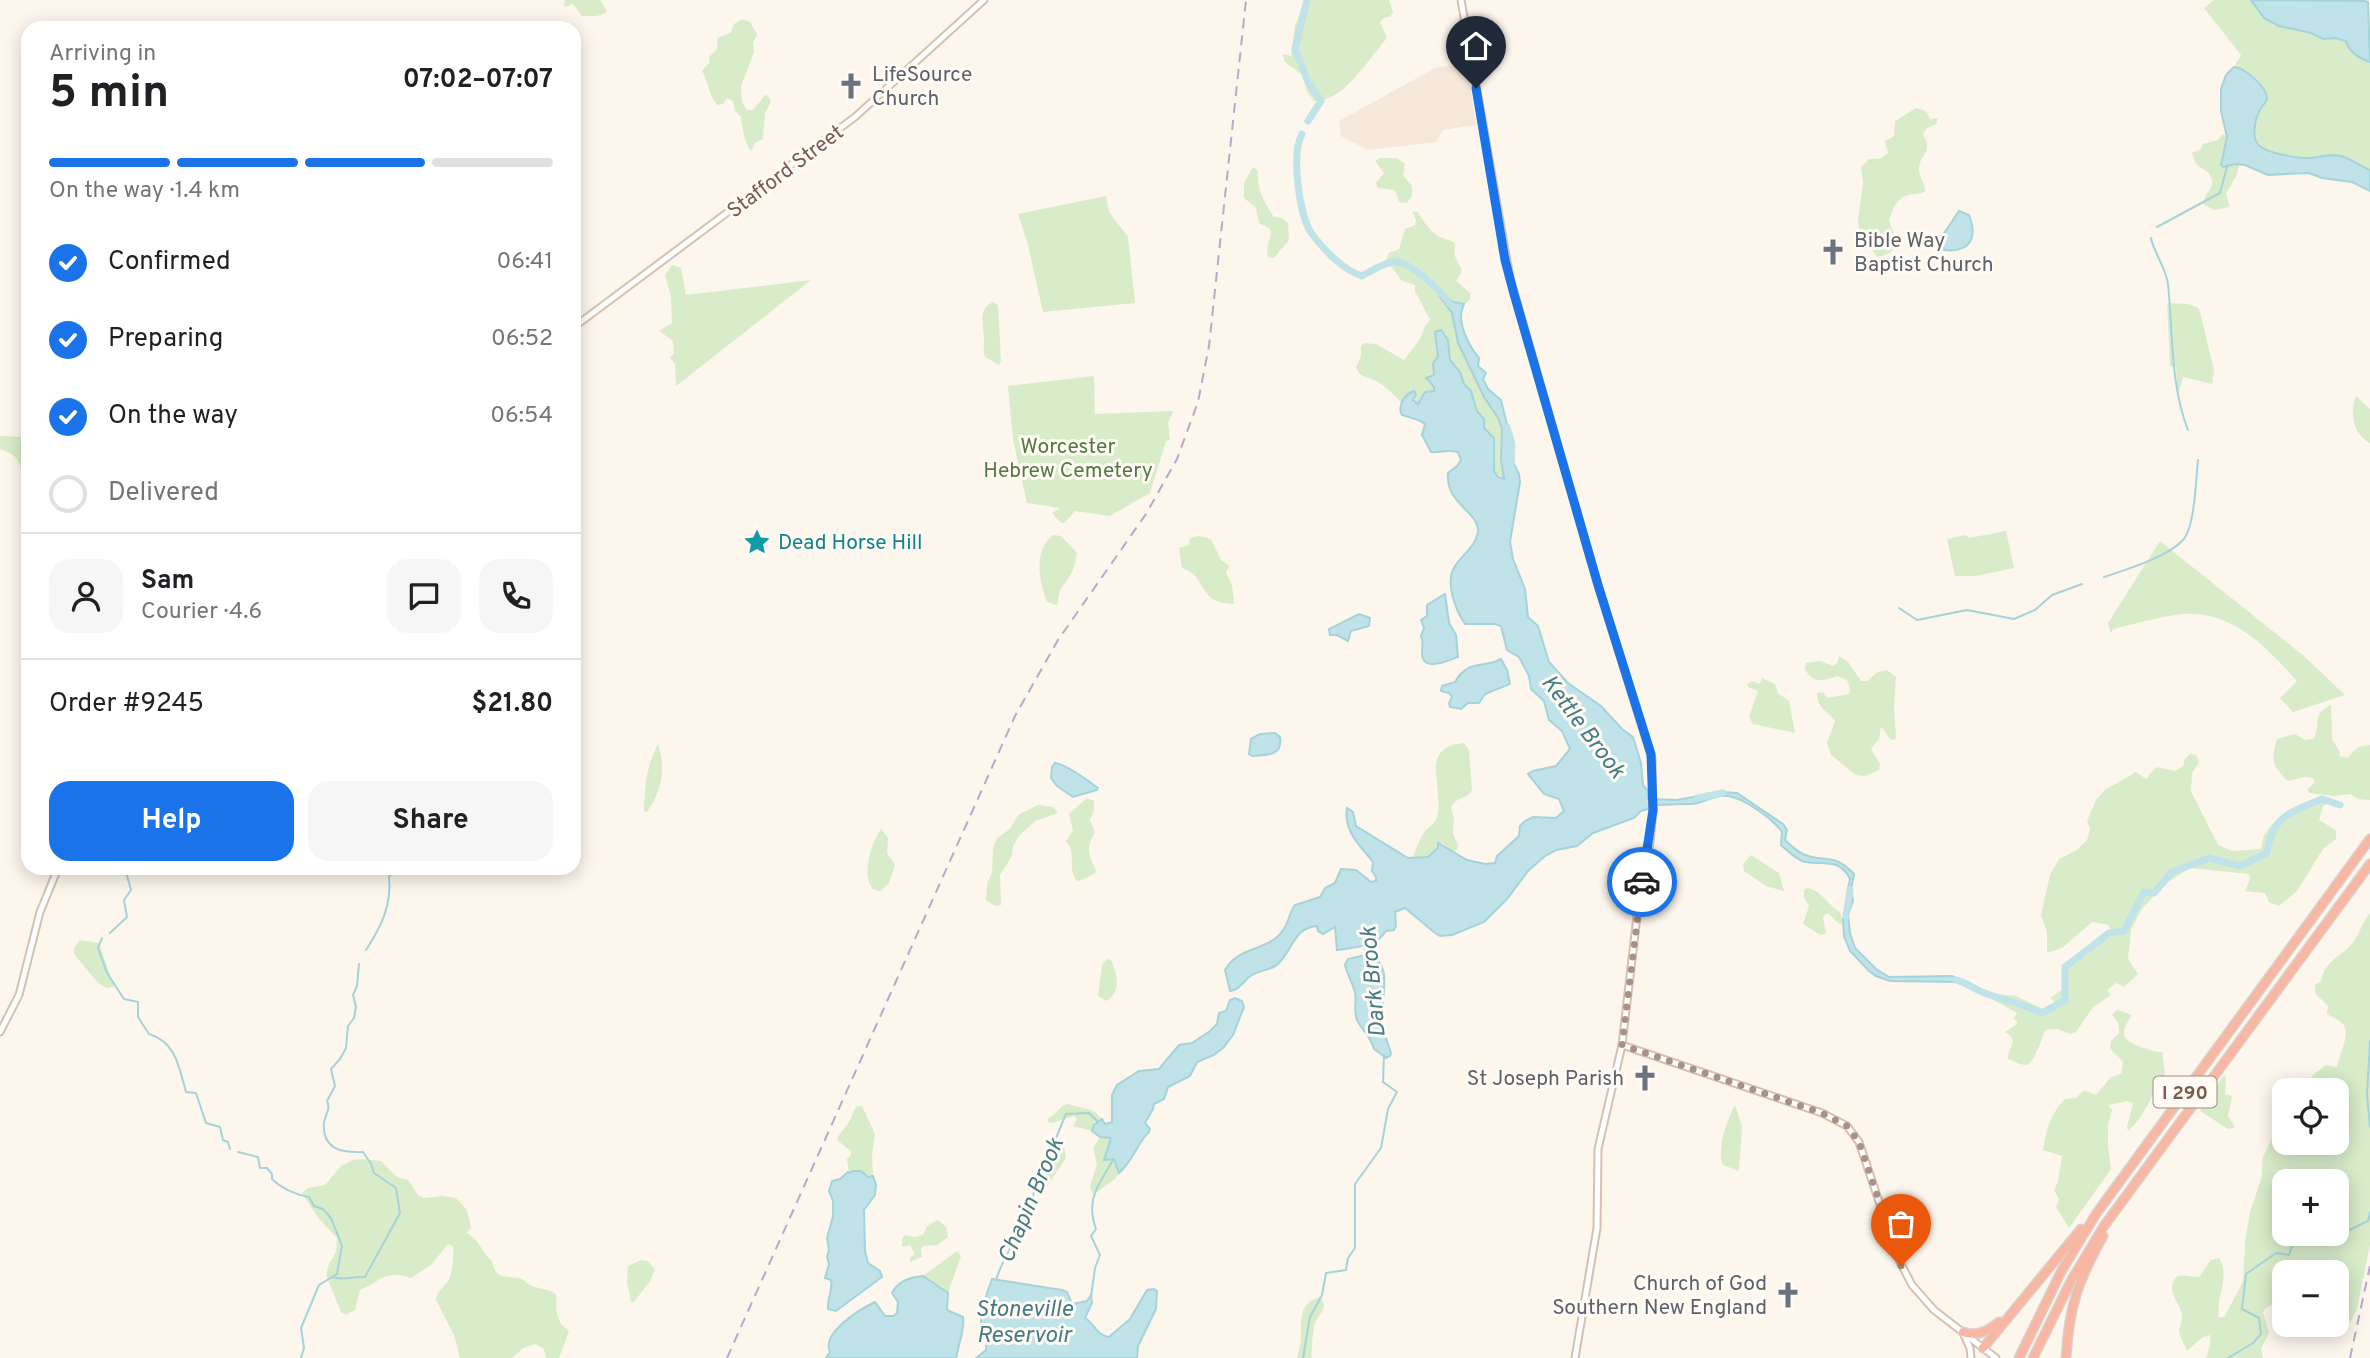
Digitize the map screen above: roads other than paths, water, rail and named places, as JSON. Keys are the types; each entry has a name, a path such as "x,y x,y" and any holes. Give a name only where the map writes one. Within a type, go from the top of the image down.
{"highway":[{"name":"I 290","path":"2020,1358 2042,1307 2108,1196 2370,839"},
{"name":"I 290","path":"2033,1358 2084,1257 2131,1186 2370,863"},
{"path":"2066,1357 2069,1315 2077,1287 2131,1186"},
{"path":"1983,1348 2108,1196"},
{"path":"1963,1332 1975,1335 1988,1331 2015,1309"}],"main road":[{"name":"Stafford Street","path":"581,322 856,117 984,0"},
{"path":"1461,0 1514,294 1598,585 1652,759 1653,810 1622,1045 1598,1149 1597,1228 1575,1358"},
{"path":"0,1032 19,995 40,912 55,875"},
{"path":"1622,1045 1822,1113 1847,1126 1862,1149 1904,1273 1924,1300 1996,1358"},
{"path":"1963,1332 1971,1358"}],"water":[{"path":"2251,0 2368,2 2370,62 2355,54 2346,41 2323,39 2311,33 2279,26 2264,18"},
{"path":"2234,67 2244,70 2255,79 2266,94 2267,99 2256,119 2255,127 2255,140 2260,147 2296,157 2345,157 2370,170 2370,191 2352,182 2322,178 2309,173 2268,175 2245,165 2223,167 2221,165 2227,137 2221,111 2221,89 2226,75"},
{"path":"1959,211 1969,215 1972,237 1966,246 1960,249 1944,250 1941,238"},
{"path":"1445,296 1453,302 1464,304 1461,318 1464,333 1479,358 1478,366 1486,373 1483,379 1488,389 1501,400 1512,460 1520,482 1510,542 1513,559 1525,589 1528,617 1538,626 1549,662 1568,683 1601,706 1633,737 1648,799 1677,800 1720,792 1737,793 1783,824 1787,830 1785,840 1799,852 1837,861 1854,874 1851,890 1853,901 1848,915 1850,933 1855,948 1876,969 1889,977 1952,976 1987,993 1986,996 1957,982 1890,981 1869,971 1850,951 1844,936 1843,919 1850,901 1850,879 1846,872 1836,865 1798,859 1781,845 1782,832 1772,821 1758,810 1728,796 1695,804 1649,805 1648,809 1641,811 1634,818 1593,833 1577,846 1556,850 1528,871 1507,899 1484,922 1452,935 1440,936 1405,908 1395,912 1394,930 1386,931 1371,944 1358,947 1337,950 1335,927 1323,934 1318,931 1317,926 1309,928 1298,935 1273,968 1252,975 1230,991 1225,970 1230,963 1242,954 1276,938 1295,905 1320,897 1325,888 1335,883 1341,869 1356,870 1371,882 1376,881 1372,871 1373,862 1350,831 1347,808 1353,812 1356,826 1408,858 1428,857 1438,848 1438,843 1467,860 1485,864 1495,863 1497,856 1519,836 1520,826 1525,821 1533,817 1556,818 1564,811 1559,799 1544,794 1528,774 1556,766 1570,749 1562,731 1549,720 1544,701 1531,689 1529,676 1519,657 1507,650 1501,626 1465,624 1453,597 1452,574 1478,532 1474,519 1457,500 1449,484 1448,473 1461,460 1458,452 1431,452 1422,435 1425,424 1402,415 1400,407 1411,392 1416,394 1413,400 1418,404 1425,392 1434,391 1426,378 1434,375 1433,364 1438,356 1435,332 1441,330 1448,340 1450,360 1471,391 1477,411 1484,419 1484,428 1494,438 1494,471 1498,477 1504,479 1501,460 1502,429 1458,343 1452,313 1440,297"},
{"path":"1445,594 1449,623 1456,635 1458,657 1431,664 1423,660 1421,636 1424,628 1421,620 1427,616 1427,605"},
{"path":"1359,614 1370,618 1369,626 1351,631 1348,641 1337,635 1330,635 1329,629"},
{"path":"1501,659 1510,684 1485,694 1479,703 1468,703 1461,709 1450,707 1452,697 1441,691 1442,686 1455,682 1470,667"},
{"path":"1275,733 1280,737 1276,751 1263,755 1249,754 1251,739 1260,734"},
{"path":"1055,763 1077,773 1098,788 1097,790 1073,797 1057,786 1051,778"},
{"path":"1369,954 1381,965 1384,973 1382,1019 1391,1053 1386,1058 1374,1049 1357,1020 1355,992 1345,965 1348,959"},
{"path":"1235,998 1242,1001 1244,1007 1233,1035 1214,1055 1197,1062 1190,1076 1168,1087 1164,1099 1154,1104 1145,1123 1150,1129 1149,1132 1119,1173 1114,1159 1104,1160 1111,1138 1100,1137 1092,1131 1094,1125 1102,1119 1105,1124 1112,1122 1112,1095 1117,1085 1139,1071 1159,1069 1179,1045 1192,1043 1210,1031 1217,1024 1219,1013 1226,1011 1230,1000"},
{"path":"853,1171 861,1171 868,1177 873,1176 876,1185 875,1195 864,1210 865,1251 868,1263 880,1271 882,1277 836,1311 828,1309 831,1280 825,1278 829,1264 827,1238 833,1216 833,1201 829,1191 832,1181"},
{"name":"Stoneville Reservoir","path":"923,1276 948,1293 947,1310 963,1317 956,1358 826,1358 830,1352 831,1337 844,1322 875,1302 885,1316 893,1316 897,1313 898,1302 892,1293 898,1285 905,1280"},
{"name":"Stoneville Reservoir","path":"992,1279 1062,1290 1067,1292 1072,1304 1087,1301 1091,1295 1092,1303 1085,1318 1101,1334 1109,1337 1130,1319 1147,1290 1157,1291 1156,1309 1138,1346 1137,1358 976,1358 986,1350 981,1317"}],"waterway":[{"name":"Kettle Brook","path":"1307,0 1295,49 1308,82 1321,101 1308,121"},
{"name":"Kettle Brook","path":"1302,134 1297,156 1300,200 1307,225 1322,246 1334,259 1362,276 1392,262 1407,265 1432,284 1449,303"},
{"path":"2157,227 2220,193 2227,167"},
{"path":"2151,238 2168,284 2175,376 2188,430"},
{"name":"Kettle Brook","path":"1507,427 1512,444 1511,466"},
{"path":"2104,577 2157,557 2183,540 2190,525 2198,460"},
{"path":"1899,608 1917,620 1967,610 2014,619 2035,610 2052,595 2082,584"},
{"name":"Kettle Brook","path":"1697,798 1723,793"},
{"name":"Kettle Brook","path":"1956,980 2042,1013 2065,1000 2065,967 2109,933 2124,931 2144,892 2154,893 2172,872 2209,858 2240,866 2267,853 2273,830 2292,812 2322,799 2340,805"},
{"name":"Chapin Brook","path":"110,933 127,917 124,900 131,890 127,875"},
{"path":"366,950 384,915 391,875"},
{"name":"Kettle Brook","path":"1846,916 1850,890"},
{"name":"Chapin Brook","path":"102,938 98,948 107,973 124,999 138,1002 138,1017 149,1034 171,1049 186,1092 196,1093 206,1123 220,1127 223,1140 228,1142 230,1149"},
{"name":"Dark Brook","path":"1364,944 1366,956"},
{"path":"332,1277 365,1277 400,1213 396,1188 374,1173 363,1152 347,1152 334,1148 324,1132 327,1101 335,1086 331,1069 346,1048 348,1026 354,1018 356,1007 353,995 357,986 359,964"},
{"name":"Dark Brook","path":"2370,1041 2367,1095 2370,1127"},
{"name":"Dark Brook","path":"1303,1358 1310,1317 1322,1295 1326,1273 1346,1270 1348,1258 1355,1248 1355,1184 1381,1148 1388,1109 1397,1092 1383,1082 1384,1055"},
{"name":"Chapin Brook","path":"996,1280 1026,1219 1034,1193 1035,1178 1044,1167 1066,1114 1089,1113 1098,1122"},
{"name":"Chapin Brook","path":"238,1152 258,1157 260,1168 267,1168 272,1179 289,1191 309,1197 314,1206 323,1209 331,1218 342,1246 337,1274 319,1285 301,1328 304,1348 301,1358"},
{"name":"Chapin Brook","path":"1091,1297 1095,1268 1100,1255 1091,1236 1096,1229 1093,1201 1113,1160"},
{"name":"Dark Brook","path":"2349,1230 2368,1221 2370,1212"},
{"name":"Dark Brook","path":"2228,1358 2253,1343 2261,1334 2259,1318 2242,1309 2246,1274 2276,1253 2289,1255 2292,1246"}],"railway":[{"path":"727,1358 1015,716 1058,640 1146,514 1177,459 1198,402 1209,346 1246,0"},
{"path":"2350,1358 2370,1266"}],"place":[{"name":"LifeSource Church","path":"851,86"},
{"name":"Bible Way Baptist Church","path":"1833,252"},
{"name":"Dead Horse Hill","path":"757,542"},
{"name":"St Joseph Parish","path":"1645,1078"},
{"name":"Church of God Southern New England","path":"1788,1295"}],"park label":[{"name":"Worcester Hebrew Cemetery","path":"1068,458"}]}
